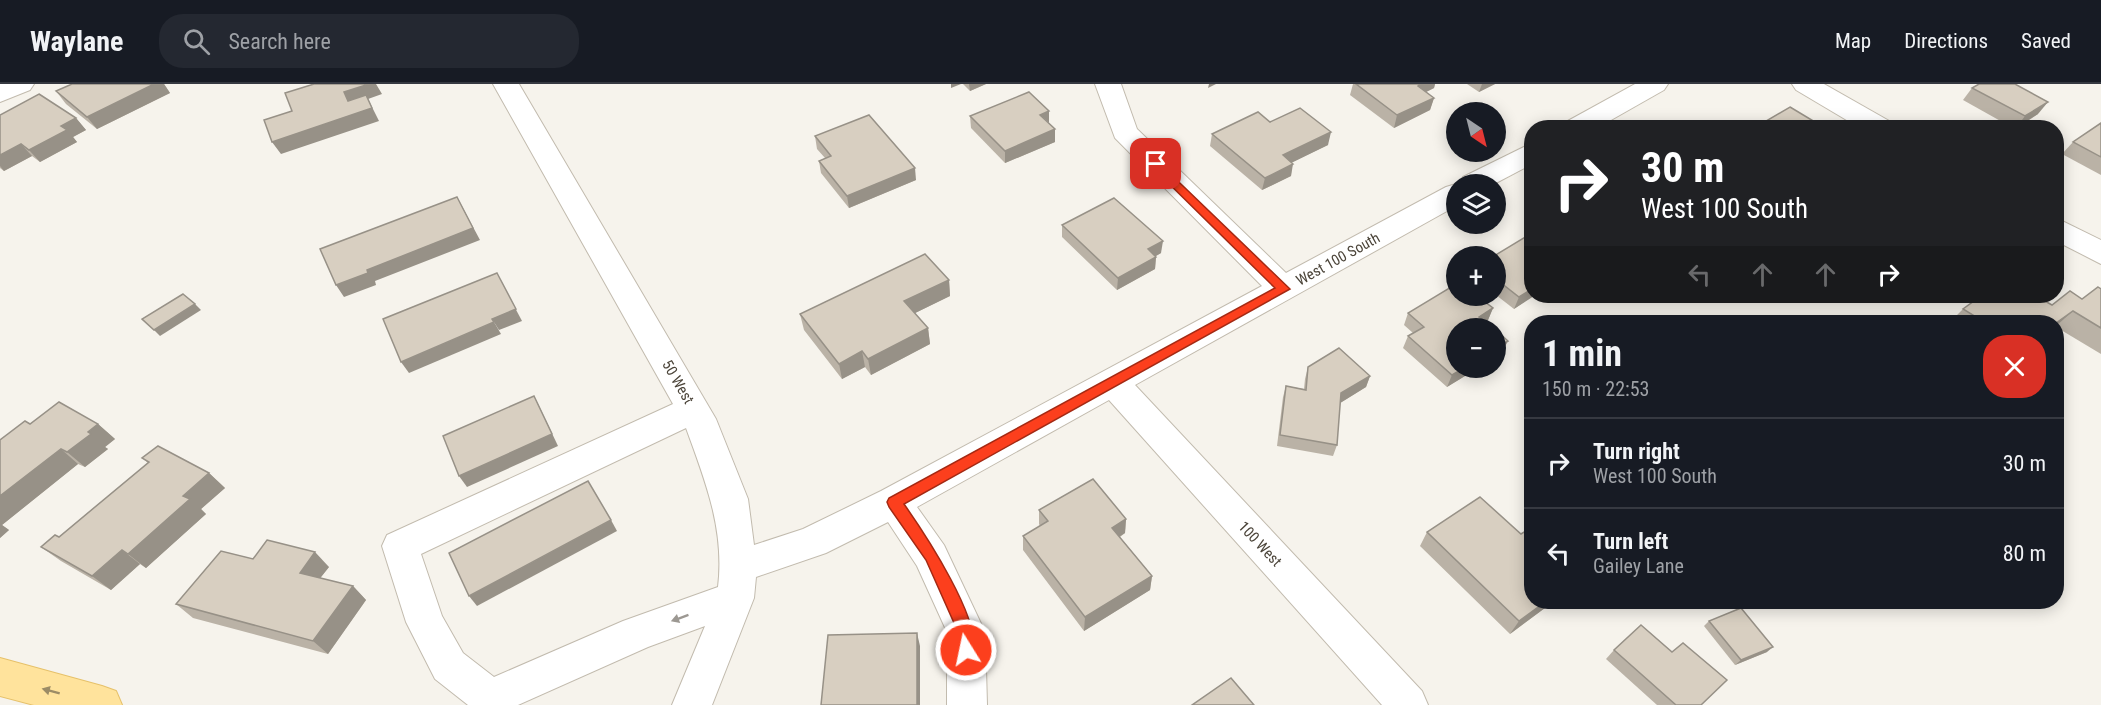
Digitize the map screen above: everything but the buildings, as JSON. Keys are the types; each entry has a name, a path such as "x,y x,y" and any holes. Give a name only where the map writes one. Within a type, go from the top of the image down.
{"main road":[{"path":"0,677 102,705"}],"street":[{"path":"0,94 21,84"},
{"name":"50 West","path":"506,84 693,409 730,499 737,582 692,705"},
{"path":"1108,84 1125,132 1202,211 1284,289"},
{"path":"1590,120 1655,84"},
{"path":"1805,84 1867,120"},
{"path":"1491,174 1524,156"},
{"name":"West 100 South","path":"693,409 589,460 400,546 425,622 449,666 490,698 637,633 894,502 1446,200"},
{"path":"2064,232 2101,253"},
{"name":"100 West","path":"1113,382 1408,705"},
{"path":"894,502 931,556 966,632 967,705"}],"route":[{"path":"966,650 966,632 931,556 894,502 1284,289 1156,164"}]}
